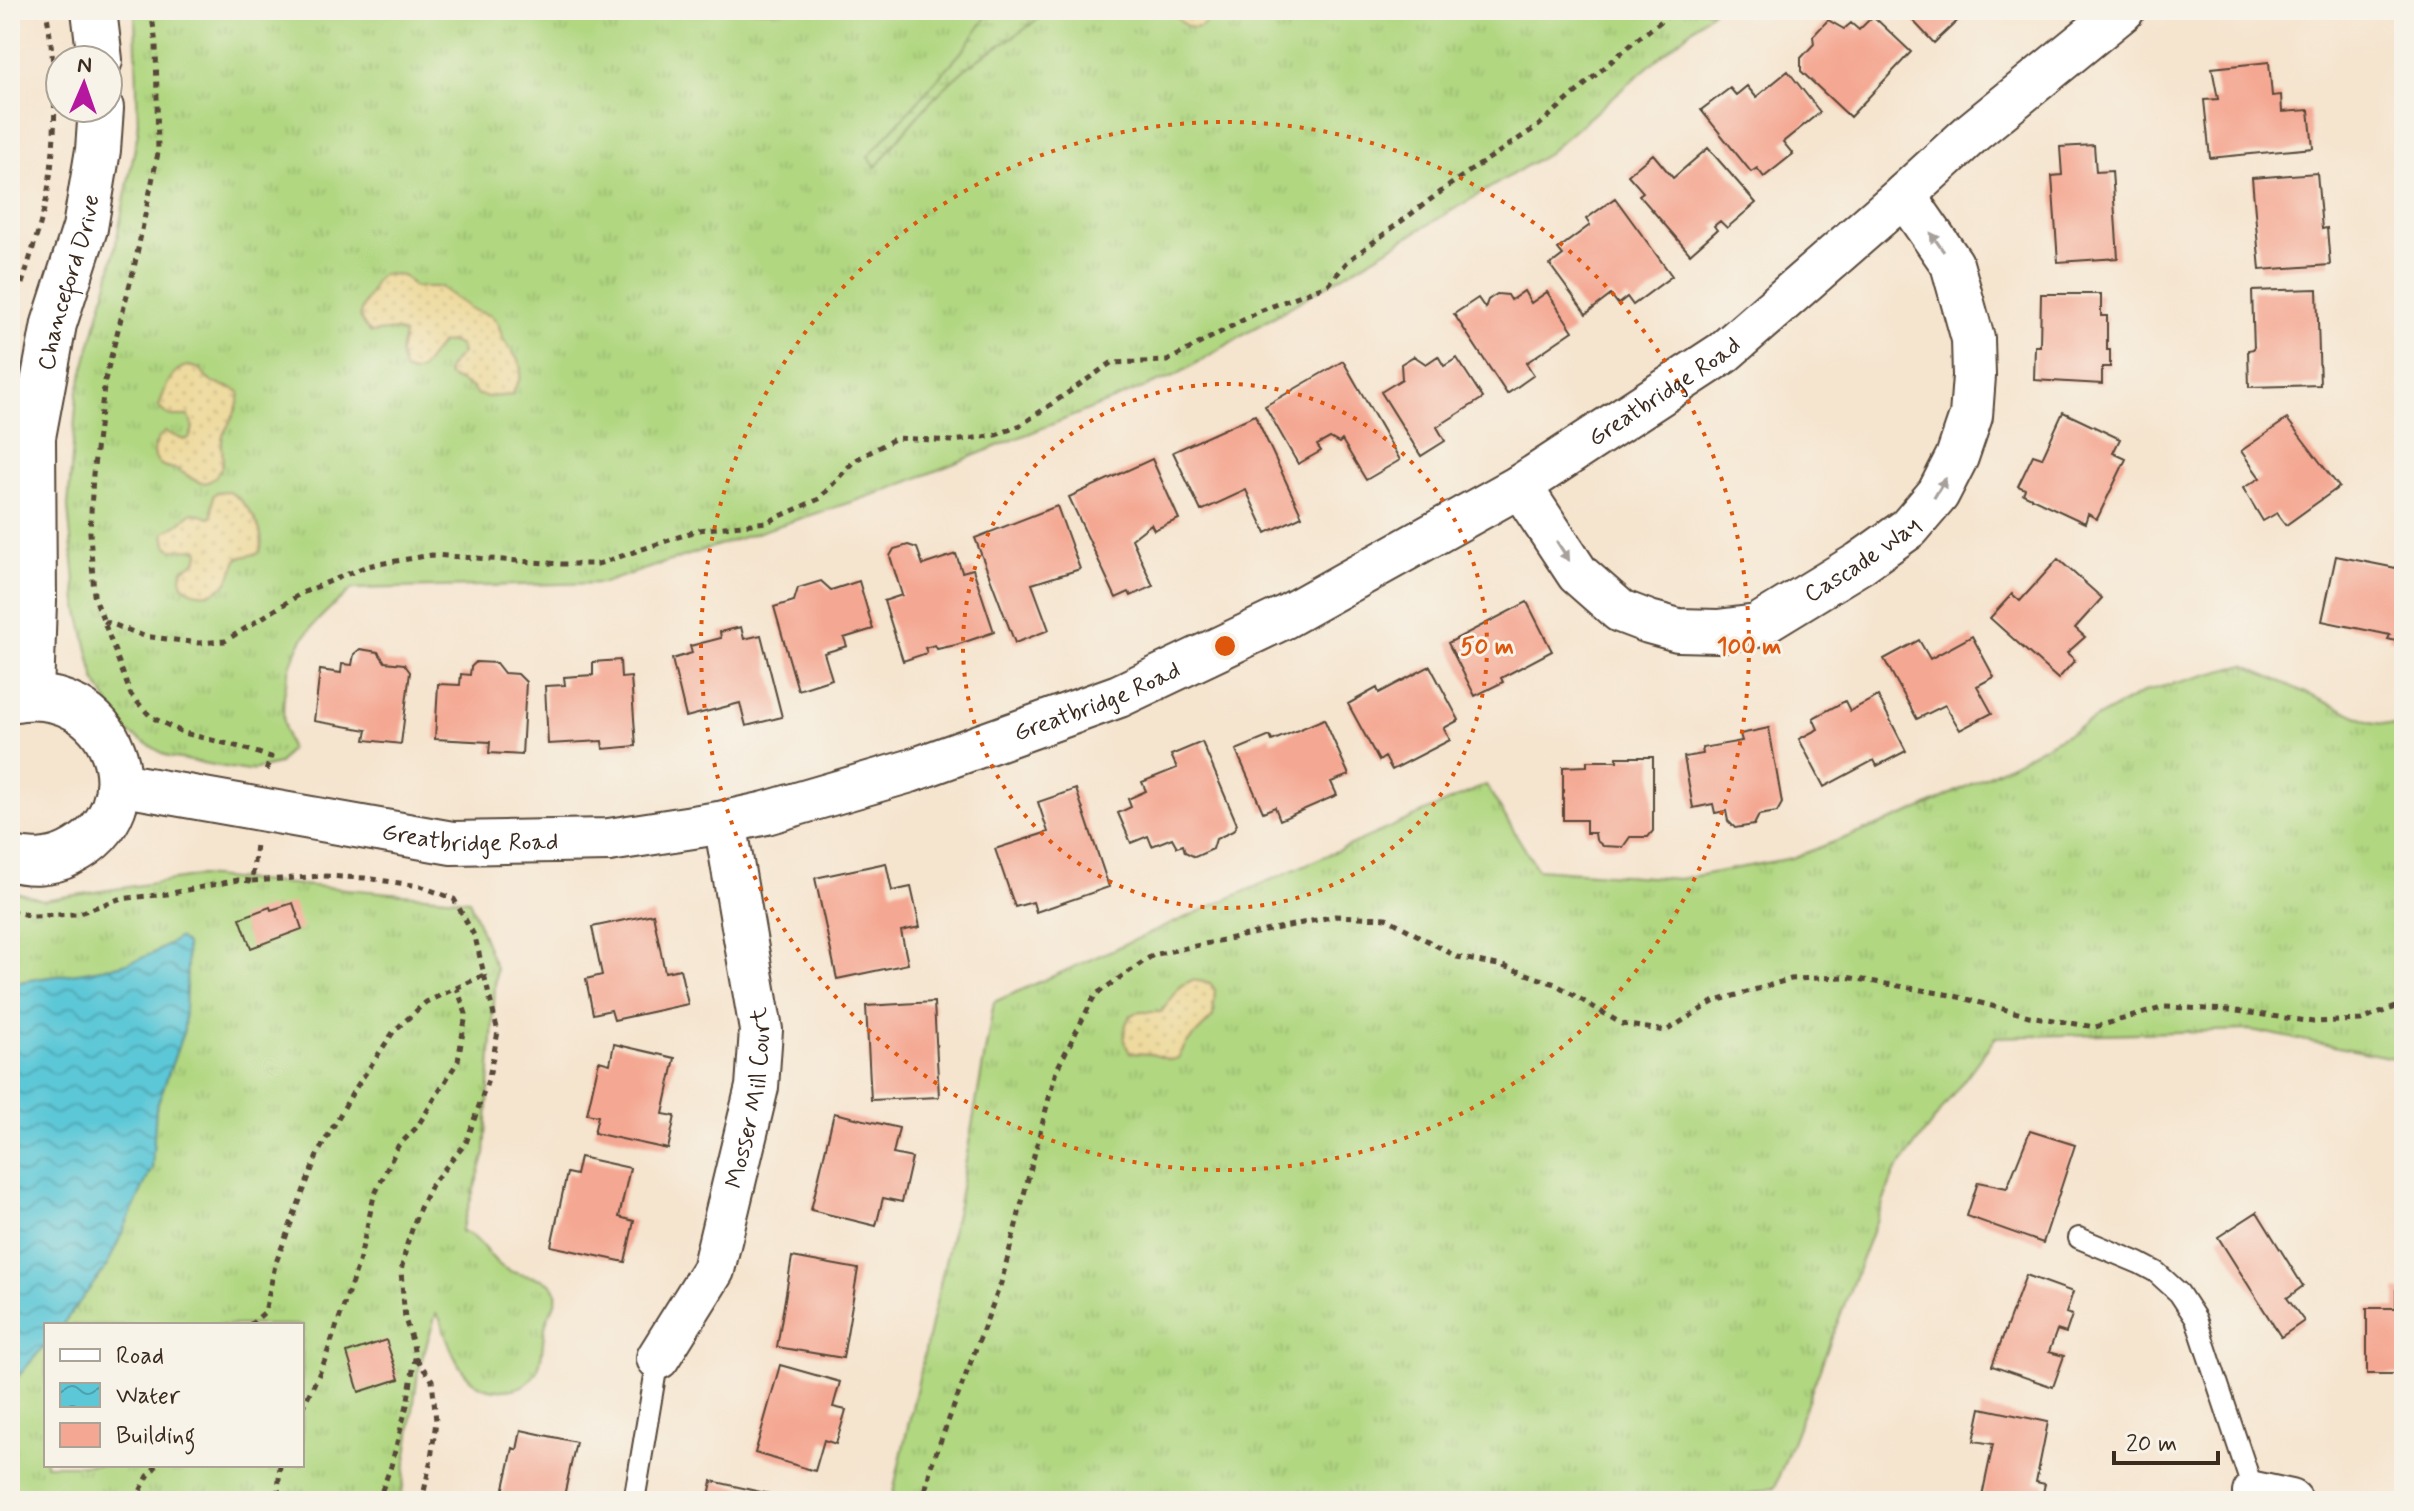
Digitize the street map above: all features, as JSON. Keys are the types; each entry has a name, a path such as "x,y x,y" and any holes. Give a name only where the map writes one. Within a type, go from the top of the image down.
{"street":[{"path":"94,10 98,44"},
{"name":"Greatbridge Road","path":"119,784 452,843 609,840 766,813 910,771 1119,696 1285,617 1520,486 1723,353 1973,132 2123,10"},
{"name":"Chanceford Drive","path":"20,698 34,601 33,437 54,324 85,228 100,124"},
{"name":"Cascade Way","path":"1520,486 1578,574 1620,611 1678,630 1718,631 1757,626 1860,563 1909,528 1938,494 1957,457 1971,416 1974,376 1973,339 1952,264 1904,195"},
{"path":"10,858 23,862 57,860 84,846 104,826 116,800 119,784 115,755 105,732 87,714 61,700 20,698"},
{"name":"Mosser Mill Court","path":"658,1358 713,1270 757,1087 761,1030 725,822"}],"lane":[{"path":"2079,1238 2148,1268 2179,1293 2196,1319 2265,1498"},
{"path":"634,1501 658,1358"}],"path":[{"path":"19,293 46,200 56,112 52,40 46,10"},
{"path":"151,10 156,44 158,153 134,268 105,380 93,474 90,532 94,595 131,695 151,717 184,733 271,757 263,777 252,881"},
{"path":"104,621 144,636 198,643 225,641 302,593 367,566 432,555 598,564 699,530 767,522 819,499 854,461 896,438 954,441 996,435 1021,425 1111,363 1167,361 1260,311 1329,284 1348,261 1458,179 1538,126 1631,44 1676,10"},
{"path":"10,911 33,916 77,914 119,899 167,894 238,880 323,876 420,886 454,899 475,937 498,1032 489,1077 466,1143 431,1185 418,1212 401,1271 405,1319 415,1358 407,1405 378,1501"},
{"path":"923,1501 931,1466 1001,1283 1056,1071 1095,995 1153,955 1335,916 1386,918 1457,957 1503,966 1555,984 1622,1024 1666,1031 1713,1002 1791,979 1846,977 1951,995 2029,1016 2095,1027 2165,1007 2230,1010 2313,1022 2361,1020 2404,1004"},
{"path":"252,1323 265,1312 275,1265 318,1153 353,1092 394,1031 426,1002 485,975"},
{"path":"304,1404 322,1368 359,1262 374,1196 398,1146 417,1127 458,1061 466,1014 457,988"},
{"path":"415,1358 432,1380 436,1421 422,1501"},
{"path":"135,1501 155,1467"},
{"path":"280,1467 278,1493 281,1501"}],"green space":[{"path":"135,10 1714,10 1548,153 1178,374 885,491 603,583 352,589 326,612 296,651 287,678 283,707 290,748 279,764 247,771 169,757 124,730 95,680 77,603 68,507 77,394 109,278 138,132"},
{"path":"991,10 1047,10 953,80 876,167 868,157 965,48"},
{"path":"2244,665 2370,722 2404,727 2404,1060 2251,1030 1996,1037 1894,1174 1775,1487 1728,1501 891,1501 958,1205 994,1002 1486,785 1537,869 1679,879 1792,858 1921,809 2146,691"},
{"path":"200,876 469,900 496,969 485,1154 461,1231 478,1241 502,1267 549,1282 555,1290 556,1299 545,1327 538,1368 525,1384 509,1390 490,1389 468,1377 454,1356 436,1314 418,1372 401,1501 10,1501 10,890 43,900"}],"sand":[{"path":"1173,10 1211,10 1204,24 1193,28 1182,23"},
{"path":"383,274 401,276 414,287 440,287 473,310 492,316 521,367 520,378 512,395 487,397 476,394 473,388 448,376 448,368 462,353 460,346 452,342 441,343 420,371 412,373 404,370 400,353 404,334 395,330 371,333 360,317 374,283"},
{"path":"188,366 201,369 212,382 240,392 236,409 222,438 222,466 214,478 203,483 178,470 162,466 154,452 156,443 165,432 184,440 192,432 188,416 168,415 159,407 173,376"},
{"path":"227,491 241,501 254,518 261,536 259,553 238,558 222,588 205,594 194,592 183,586 181,577 183,569 197,559 198,549 172,550 166,545 164,533 190,514 212,516 213,496 217,492"},
{"path":"1192,980 1210,983 1215,990 1213,1017 1186,1044 1178,1058 1171,1060 1151,1054 1130,1053 1124,1034 1131,1015 1161,1012 1181,986"}],"water":[{"path":"178,938 186,944 187,967 184,1030 156,1109 152,1168 107,1266 64,1323 44,1323 44,1346 10,1386 10,984 118,966 159,950"}],"building":[{"path":"1903,10 1969,10 1934,43"},
{"path":"1873,16 1911,52 1850,117 1801,71 1801,58 1814,44 1813,36 1828,20 1844,29 1851,23 1859,30"},
{"path":"2269,62 2272,96 2281,95 2282,112 2309,110 2313,148 2210,158 2204,100 2218,99 2212,68"},
{"path":"1788,71 1820,112 1783,142 1793,154 1764,177 1757,168 1751,172 1701,110 1730,88 1736,95 1747,86 1756,97"},
{"path":"2094,145 2096,172 2112,171 2118,258 2058,262 2052,176 2062,175 2060,147"},
{"path":"1708,148 1756,203 1727,228 1720,221 1714,226 1717,230 1690,254 1639,195 1643,192 1628,175 1653,154 1673,178"},
{"path":"2317,173 2322,229 2327,228 2330,265 2260,270 2252,178"},
{"path":"1615,198 1672,276 1633,305 1627,297 1618,304 1611,295 1586,314 1550,265 1563,255 1558,249 1590,225 1586,219"},
{"path":"2317,289 2320,385 2249,387 2248,350 2254,349 2252,291"},
{"path":"1524,291 1531,303 1547,292 1573,331 1526,363 1534,375 1507,394 1454,314 1478,298 1485,308 1488,300 1497,294 1508,295 1511,300"},
{"path":"2041,294 2101,294 2101,316 2107,316 2107,350 2110,350 2110,367 2102,367 2102,384 2034,380 2035,346 2040,346"},
{"path":"1414,356 1426,364 1438,356 1444,366 1457,358 1483,398 1437,427 1445,441 1421,456 1381,392 1402,379 1401,364"},
{"path":"1343,361 1400,460 1366,480 1342,440 1339,443 1330,438 1317,445 1321,451 1298,464 1265,406"},
{"path":"2063,412 2120,439 2113,453 2126,459 2097,519 2088,514 2085,523 2023,494 2025,489 2018,486 2033,455 2042,458"},
{"path":"1255,415 1302,516 1266,533 1246,490 1201,511 1173,452"},
{"path":"2287,419 2339,487 2286,525 2277,513 2263,521 2243,488 2260,478 2241,451"},
{"path":"1152,459 1179,519 1154,530 1151,524 1132,539 1153,586 1131,596 1129,592 1116,598 1069,497"},
{"path":"1057,506 1080,569 1032,584 1049,630 1015,643 975,538"},
{"path":"908,545 917,548 923,565 956,554 962,572 973,569 994,632 956,645 925,648 927,653 903,661 884,601 902,595 890,556 894,549"},
{"path":"2336,556 2396,568 2397,564 2404,565 2404,643 2388,639 2390,635 2322,621"},
{"path":"2058,559 2102,598 2075,628 2085,637 2067,653 2075,660 2058,679 1990,618 2012,594 2020,601"},
{"path":"821,581 831,590 859,581 873,629 844,638 847,646 824,653 832,679 798,690 774,607 794,601 798,588"},
{"path":"1527,602 1552,651 1501,678 1503,682 1475,696 1448,643"},
{"path":"741,627 744,639 761,635 782,717 746,726 740,703 686,717 672,659 692,653 690,646 721,638 720,632"},
{"path":"1972,636 1994,677 1977,686 1992,713 1960,730 1945,705 1917,719 1884,659 1919,640 1930,659"},
{"path":"360,649 378,652 385,662 404,664 410,672 401,744 365,740 367,730 314,721 320,670 341,673 342,664 352,665 354,654"},
{"path":"620,660 621,678 631,677 636,746 603,749 602,741 548,744 545,686 565,685 564,677 593,675 593,662"},
{"path":"476,662 496,663 504,673 518,674 526,682 522,755 489,753 490,742 435,739 438,684 460,685 461,674 470,675 471,667"},
{"path":"1430,666 1459,720 1444,728 1450,740 1392,770 1385,757 1379,761 1348,704 1377,688 1379,693"},
{"path":"1878,696 1906,751 1877,766 1874,760 1824,787 1799,739 1818,729 1813,718 1845,701 1850,711"},
{"path":"1324,719 1349,775 1331,782 1337,795 1280,820 1275,807 1263,812 1236,750 1270,736 1272,741"},
{"path":"1769,728 1782,803 1777,812 1759,815 1754,825 1735,828 1728,821 1726,811 1715,813 1713,804 1693,808 1684,757 1703,754 1702,748 1742,741 1740,734"},
{"path":"1202,742 1237,824 1233,831 1216,839 1213,849 1195,857 1185,852 1183,845 1177,847 1172,838 1152,846 1148,836 1131,843 1118,813 1131,807 1128,799 1146,791 1142,782 1177,768 1171,755"},
{"path":"1617,757 1653,757 1653,831 1648,837 1630,837 1623,847 1603,846 1596,840 1595,833 1586,833 1586,820 1563,820 1563,767 1587,766 1587,761 1617,761"},
{"path":"1076,789 1109,887 1036,912 1033,902 1015,907 995,849 1048,832 1038,802"},
{"path":"886,863 892,891 911,887 920,927 901,931 908,964 837,979 815,878"},
{"path":"293,903 302,929 251,948 240,918 270,907 271,910"},
{"path":"653,914 665,972 680,969 688,1004 614,1020 611,1010 593,1014 586,979 602,975 592,927"},
{"path":"934,1002 939,1097 871,1100 866,1006"},
{"path":"614,1044 675,1058 663,1114 675,1116 668,1149 594,1133 598,1116 587,1114 599,1061 610,1064"},
{"path":"834,1113 899,1128 893,1154 912,1158 902,1202 883,1198 876,1226 811,1210"},
{"path":"2030,1131 2075,1145 2043,1243 1967,1216 1978,1182 2007,1188"},
{"path":"580,1157 630,1168 619,1217 634,1221 625,1262 551,1246 567,1173 576,1175"},
{"path":"2257,1212 2303,1286 2287,1298 2304,1321 2281,1337 2218,1237"},
{"path":"792,1257 858,1269 843,1358 777,1347"},
{"path":"2026,1275 2073,1292 2066,1313 2072,1315 2066,1333 2057,1330 2049,1352 2064,1356 2053,1387 1992,1366"},
{"path":"2396,1290 2404,1291 2404,1374 2367,1374 2367,1308 2396,1308"},
{"path":"386,1340 399,1379 359,1392 347,1353"},
{"path":"780,1365 840,1382 833,1407 846,1410 836,1444 824,1440 815,1471 755,1453"},
{"path":"1981,1408 2048,1422 2036,1482 2045,1484 2041,1501 1981,1501 1993,1444 1974,1441"},
{"path":"521,1430 576,1442 564,1496 579,1498 579,1501 501,1501 513,1448 517,1450"},
{"path":"712,1481 779,1496 778,1501 708,1501"}]}
